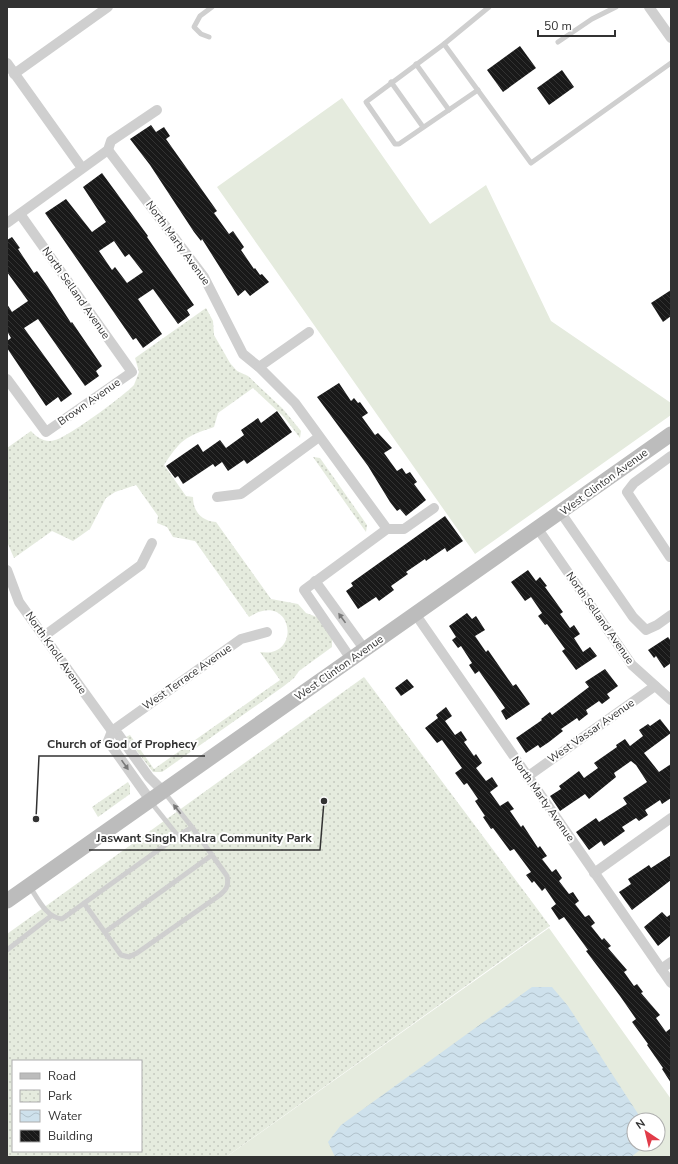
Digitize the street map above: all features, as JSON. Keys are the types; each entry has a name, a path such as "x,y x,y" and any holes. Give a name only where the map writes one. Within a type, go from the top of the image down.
{"main road":[{"name":"West Clinton Avenue","path":"7,901 416,615 671,434"}],"street":[{"path":"14,74 108,7"},
{"path":"649,7 671,38"},
{"path":"7,63 82,168"},
{"path":"7,223 108,150 111,141 157,110"},
{"name":"North Marty Avenue","path":"108,150 204,277 243,354 259,367 296,403 387,530"},
{"name":"North Selland Avenue","path":"20,214 132,372"},
{"path":"259,367 309,332"},
{"name":"Brown Avenue","path":"7,379 46,432 132,372"},
{"path":"217,497 240,494 319,437"},
{"path":"671,456 634,483 627,492 671,556"},
{"path":"351,659 304,590 387,530 404,529 434,508"},
{"path":"561,513 633,617 646,630 658,625 671,615"},
{"name":"North Selland Avenue","path":"538,529 632,665 671,700"},
{"path":"44,636 141,565 152,543"},
{"name":"North Knoll Avenue","path":"7,570 19,602 112,731 118,734 149,776 163,791"},
{"path":"315,581 365,650"},
{"name":"North Marty Avenue","path":"416,615 671,983"},
{"name":"West Terrace Avenue","path":"112,731 241,639 267,632"},
{"name":"West Vassar Avenue","path":"528,777 655,686"},
{"path":"112,731 108,741 150,800"},
{"path":"594,873 671,818"},
{"path":"661,969 671,962"}],"lane":[{"path":"208,37 200,34 194,27 200,16 212,7"},
{"path":"478,90 399,144 396,144 366,102 444,44 489,7"},
{"path":"558,42 592,19 616,7"},
{"path":"444,44 531,163 671,63"},
{"path":"416,64 449,110"},
{"path":"391,82 424,127"},
{"path":"84,903 122,955 129,957 220,895 226,889 228,883 227,876 192,827 163,791"},
{"path":"150,800 178,836"},
{"path":"29,886 51,916 62,919 192,827"},
{"path":"105,932 212,855"},
{"path":"7,950 51,916"}],"green space":[{"path":"342,98 430,224 486,185 551,321 671,403 671,415 475,554 217,187"},
{"path":"206,308 213,321 214,335 230,363 237,371 248,376 283,409 301,431 300,438 284,417 253,388 218,413 214,427 190,436 179,444 164,465 186,496 193,497 196,511 206,520 216,522 271,599 298,604 306,613 317,617 332,637 332,647 299,671 294,678 284,686 162,772 153,772 126,737 130,735 154,769 280,680 260,652 274,651 283,646 287,637 287,627 283,618 275,612 264,611 249,617 195,541 173,537 167,527 157,523 158,516 136,485 115,492 106,498 90,529 73,541 52,531 14,558 8,544 7,533 7,448 31,431 42,439 48,441 55,440 96,416 120,398 134,385 139,372 135,358"},
{"path":"313,457 320,458 367,525 366,532"},
{"path":"364,677 550,926 226,1157 7,1157 7,934"},
{"path":"128,782 130,786 130,794 98,817 92,807"},
{"path":"549,928 671,1099 671,1157 226,1157"}],"water":[{"path":"532,987 552,987 568,1006 637,1112 626,1112 626,1152 637,1152 631,1157 335,1157 328,1142 341,1125"}],"building":[{"path":"520,46 536,68 503,92 487,70"},
{"path":"562,70 574,87 549,105 537,88"},
{"path":"151,125 156,132 164,127 170,136 166,139 217,211 214,213 229,234 233,231 244,247 241,250 254,269 255,268 260,275 262,274 269,282 250,296 245,290 238,296 202,239 201,241 194,232 150,165 130,139"},
{"path":"102,173 148,236 147,237 194,305 187,310 190,315 178,324 153,289 138,299 162,334 143,348 136,338 133,340 45,213 66,199 92,232 106,222 83,187","holes":["114,241 125,257 129,254 143,272 127,283 115,267 112,270 99,251"]},
{"path":"12,237 34,273 37,271 71,323 72,322 102,366 96,371 99,376 85,386 38,319 24,328 72,394 61,402 58,397 46,406 7,348 7,341 11,338 7,331 7,304 12,312 28,301 7,272 7,240"},
{"path":"671,290 671,316 663,322 651,303"},
{"path":"339,383 351,401 354,398 358,403 360,402 368,413 362,417 375,435 378,433 392,448 384,453 397,471 402,468 406,474 410,472 417,482 414,484 426,500 406,516 400,509 397,511 390,502 368,466 317,397"},
{"path":"277,411 292,432 247,464 244,460 228,471 222,462 215,467 213,464 183,484 178,476 175,478 166,466 198,444 203,452 220,440 226,448 244,435 241,430 258,418 261,423"},
{"path":"445,516 463,541 447,552 445,548 426,561 425,559 406,572 408,574 391,586 394,590 379,601 376,597 358,609 346,591 353,586 351,583"},
{"path":"528,570 536,581 540,577 547,586 545,587 563,612 560,614 570,628 574,625 580,634 574,638 583,652 590,647 597,656 576,670 562,651 565,649 547,624 545,625 538,616 542,613 531,597 525,601 511,582"},
{"path":"467,613 472,619 476,616 485,630 475,636 486,652 488,650 513,686 516,684 530,704 506,720 501,711 505,708 479,671 475,674 469,665 472,663 461,646 458,648 452,640 456,637 449,626"},
{"path":"668,637 671,641 671,663 664,668 656,656 654,658 648,650"},
{"path":"605,669 618,686 607,694 610,698 602,704 599,701 586,710 588,714 579,721 577,718 561,729 563,731 549,742 540,748 538,745 526,753 516,738 542,720 541,719 550,712 552,715 589,687 585,682"},
{"path":"407,679 414,687 401,696 395,688"},
{"path":"446,707 452,716 445,721 455,735 461,731 467,740 464,742 474,756 476,754 482,763 476,768 486,781 492,777 498,786 490,792 500,806 508,801 514,809 510,811 521,827 523,825 538,848 540,846 547,856 542,859 552,872 556,869 562,878 559,881 569,894 573,892 579,901 575,904 585,917 589,915 595,923 591,926 602,940 604,938 611,946 608,948 627,970 624,972 634,986 637,984 643,992 641,993 660,1015 656,1018 666,1032 671,1028 671,1083 662,1069 663,1068 647,1045 648,1044 632,1022 636,1019 586,951 588,950 564,917 559,920 551,908 556,904 545,888 542,891 534,881 532,883 526,875 531,872 514,849 510,851 493,828 491,829 483,817 485,816 475,801 478,799 467,783 464,785 455,773 462,768 442,740 437,743 425,728 438,718 436,715"},
{"path":"660,719 671,733 644,753 659,772 671,764 671,798 662,804 660,800 645,810 648,815 639,821 636,818 622,827 625,831 604,846 601,841 589,850 576,832 596,818 599,822 627,804 623,798 647,782 636,765 631,761 614,773 616,777 589,799 585,794 560,811 550,796 561,789 559,786 579,771 584,778 598,768 594,763 617,747 616,745 625,739 630,746 643,736 639,730 648,724 650,726"},
{"path":"671,855 671,880 632,910 619,892 631,884 628,879 649,865 651,868"},
{"path":"662,912 667,917 671,914 671,935 658,946 644,927"}],"place":[{"name":"Jaswant Singh Khalra Community Park","path":"324,801"},
{"name":"Church of God of Prophecy","path":"36,819"}]}
